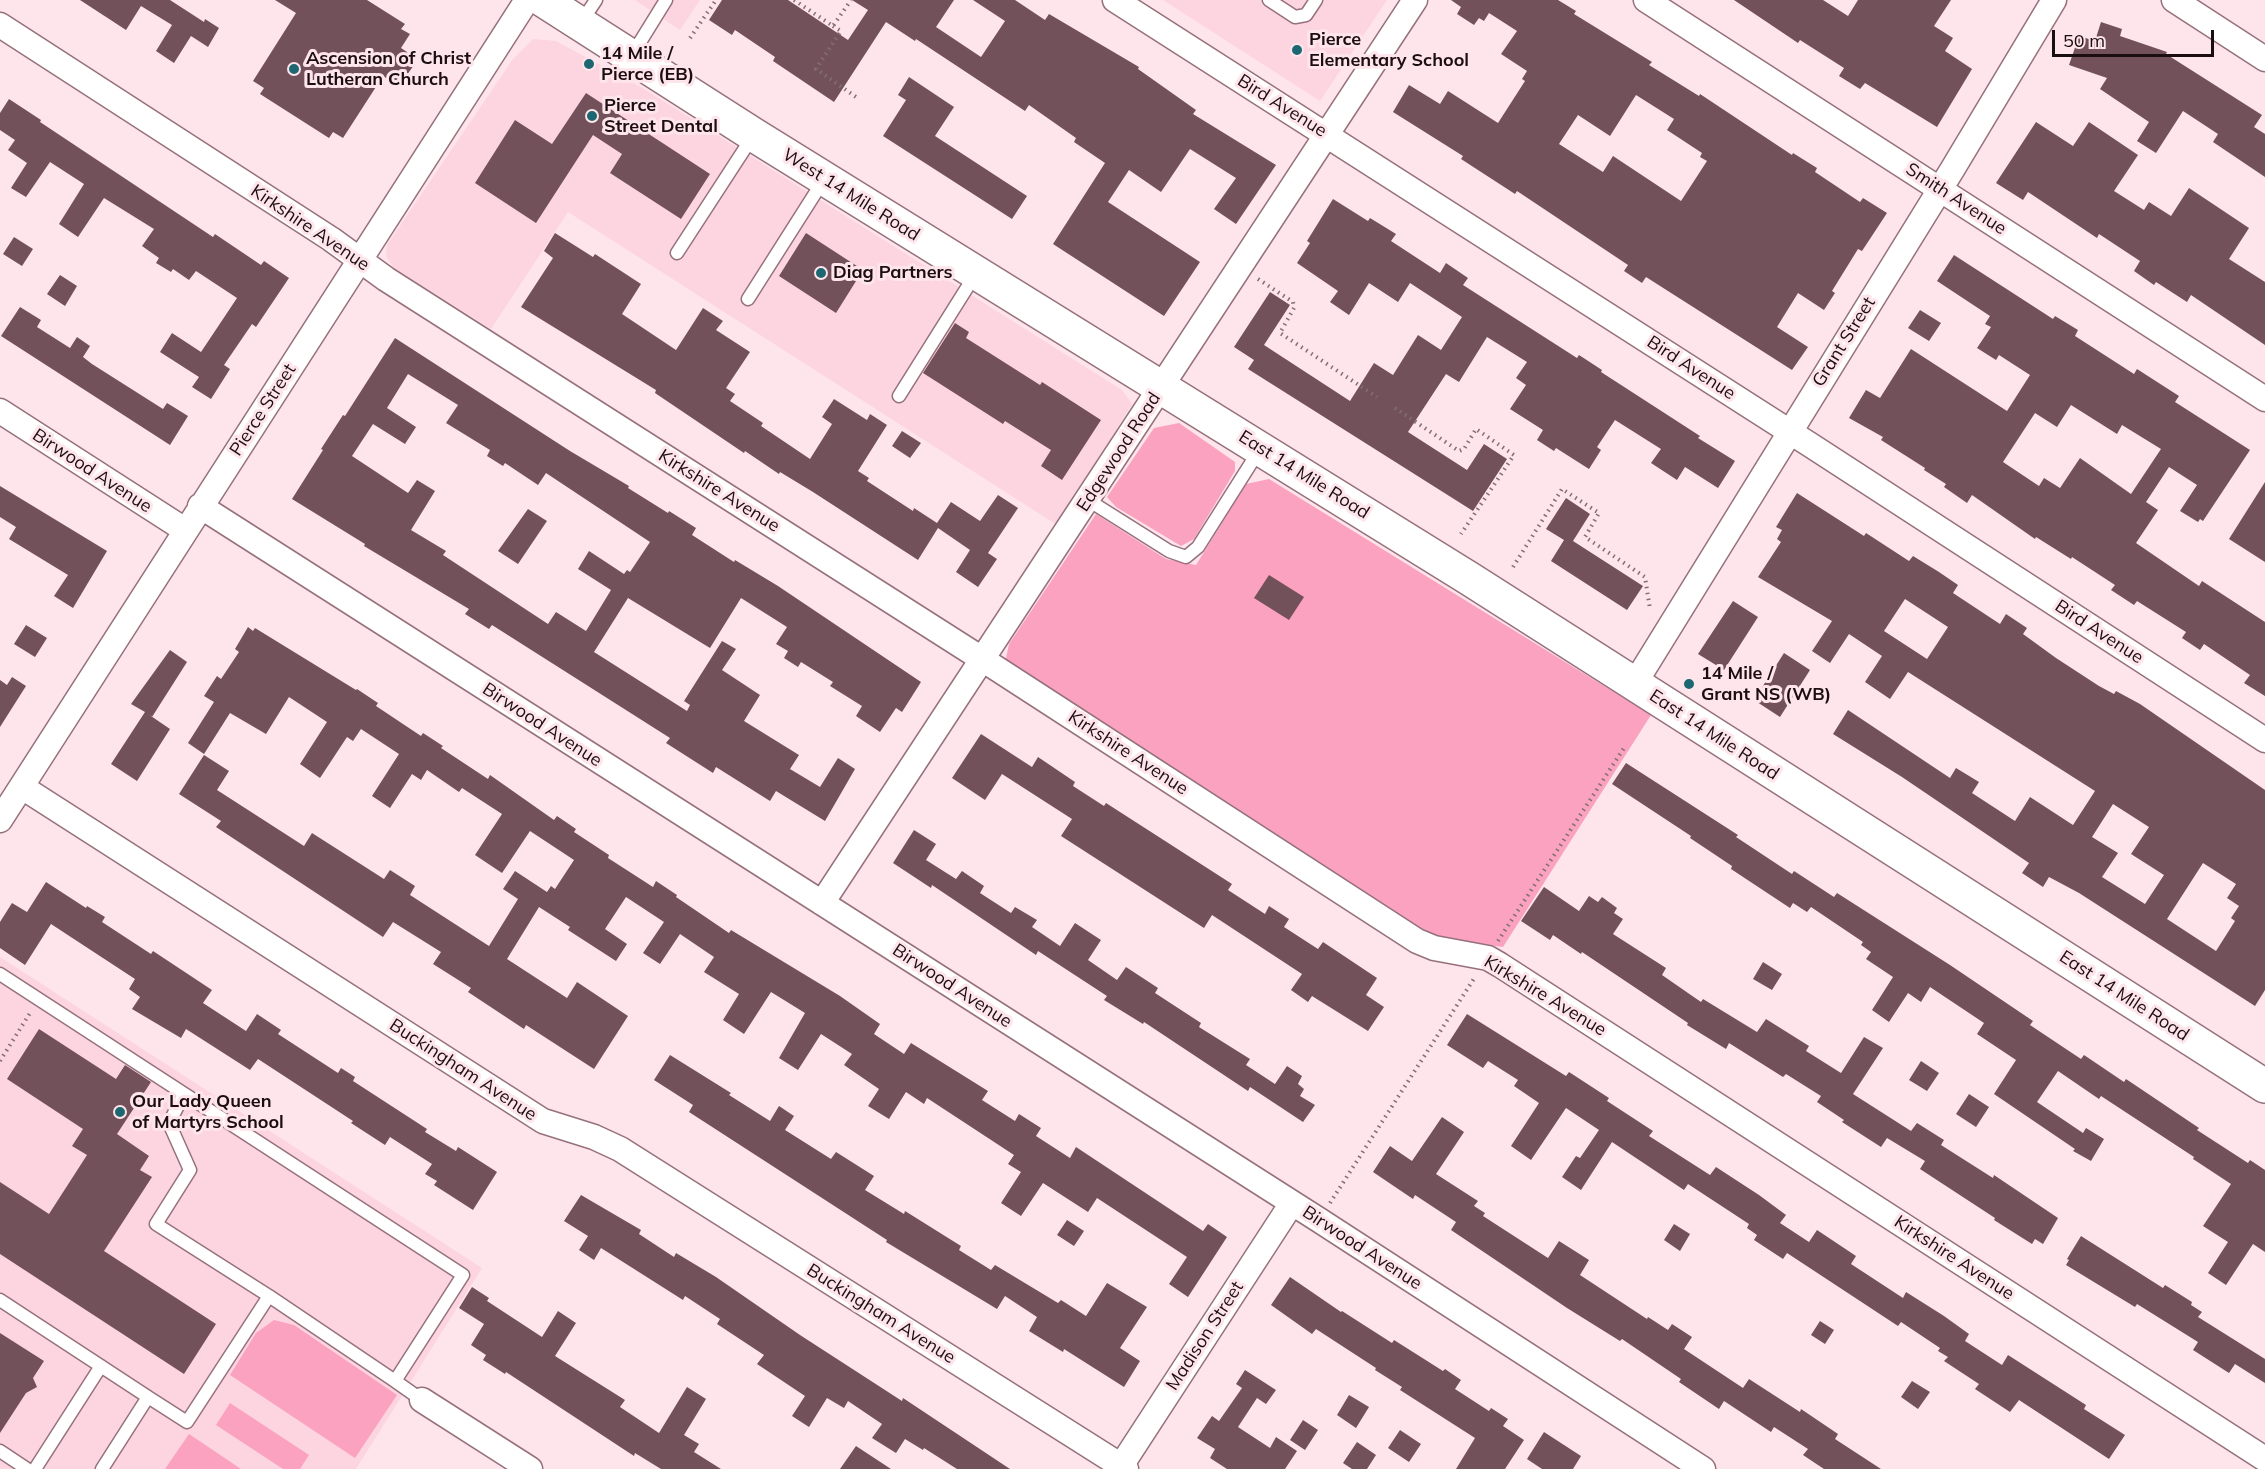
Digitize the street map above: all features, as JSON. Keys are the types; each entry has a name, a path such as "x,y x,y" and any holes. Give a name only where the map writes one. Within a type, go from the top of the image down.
{"main road":[{"name":"West 14 Mile Road","path":"543,0 588,12 631,57 1162,387"},
{"name":"East 14 Mile Road","path":"1162,387 1635,683 2265,1086"}],"street":[{"name":"Pierce Street","path":"8,803 527,0"},
{"name":"Bird Avenue","path":"1115,0 1790,431 2265,740"},
{"name":"Edgewood Road","path":"822,903 1415,0"},
{"name":"Smith Avenue","path":"1646,0 2265,399"},
{"name":"Grant Street","path":"1635,683 2054,0"},
{"path":"2174,0 2265,59"},
{"name":"Kirkshire Avenue","path":"0,25 331,239 360,261 982,659 1417,941 1434,948 1488,958 1500,964 2265,1459"},
{"name":"Birwood Avenue","path":"0,411 185,530"},
{"name":"Birwood Avenue","path":"200,506 1292,1203 1702,1469"},
{"name":"Buckingham Avenue","path":"8,803 543,1121 594,1137 620,1149 1122,1468"},
{"name":"Madison Street","path":"1122,1468 1292,1203"},
{"path":"422,1400 530,1469"}],"lane":[{"path":"631,57 666,0"},
{"path":"1269,0 1295,17 1306,15 1316,0"},
{"path":"677,253 754,135"},
{"path":"748,299 824,178"},
{"path":"899,396 976,273"},
{"path":"1088,500 1169,551 1186,557 1198,547 1261,448"},
{"path":"0,974 463,1275 395,1381"},
{"path":"184,1094 169,1124 190,1170 156,1224 422,1400"},
{"path":"0,1300 187,1422 268,1296"},
{"path":"35,1469 101,1366"},
{"path":"102,1469 148,1397"},
{"path":"0,1451 27,1469"}],"path":[{"path":"690,38 716,0"},
{"path":"794,0 841,31 816,69 856,97"},
{"path":"834,26 851,0"},
{"path":"1258,279 1293,302 1294,308 1280,333 1377,397"},
{"path":"1395,408 1459,451 1464,449 1476,429 1514,456 1461,534"},
{"path":"1513,567 1562,489 1599,513 1585,537 1645,577 1650,609"},
{"path":"1494,948 1624,748"},
{"path":"1325,1209 1476,975"},
{"path":"0,1061 38,999"}],"shaded area":[{"path":"635,0 700,0 680,30"},
{"name":"Pierce Elementary School","path":"1163,0 1387,0 1320,101"},
{"path":"533,39 556,41 641,87 1122,390 1132,404 1057,525 568,212 491,329 393,267 386,256 387,245 513,59"},
{"path":"1179,423 1235,462 1235,471 1194,539 1181,546 1116,507 1107,497 1154,428"},
{"path":"1269,479 1651,715 1503,947 1436,938 1005,663 1009,644 1096,514 1166,559 1196,565 1246,484"},
{"name":"Our Lady Queen of Martyrs School","path":"0,957 482,1268 356,1469 0,1469"},
{"path":"274,1320 294,1325 397,1395 355,1458 230,1375 256,1333"},
{"path":"230,1403 309,1455 300,1469 283,1469 216,1425"},
{"path":"189,1434 241,1469 165,1469"}],"building":[{"path":"80,0 170,0 204,22 205,19 219,28 208,47 191,36 174,63 156,51 172,25 141,6 126,30"},
{"name":"Ascension of Christ Lutheran Church","path":"275,0 367,0 405,24 401,29 410,34 401,48 413,56 409,62 414,65 402,82 398,80 395,84 383,76 343,138 333,132 329,138 260,94 264,88 253,81 296,13"},
{"path":"722,0 788,0 848,40 868,10 852,0 954,0 936,27 981,57 1005,21 973,0 1015,0 1045,20 1049,14 1139,67 1138,69 1196,110 1193,114 1276,165 1236,224 1214,209 1236,178 1190,149 1161,192 1129,170 1108,202 1200,262 1164,316 1053,244 1105,163 1074,142 1076,138 1029,105 1025,111 916,39 915,41 886,22 834,102 773,61 775,57 735,30 732,35 709,20"},
{"path":"1451,0 1558,0 1576,11 1574,14 1652,62 1649,65 1699,96 1700,94 1792,155 1793,153 1817,168 1815,172 1860,202 1863,198 1887,213 1862,251 1858,249 1832,291 1835,293 1824,310 1798,293 1777,327 1808,347 1792,370 1646,277 1642,283 1624,271 1628,265 1517,191 1515,194 1461,159 1463,156 1393,112 1409,85 1440,104 1448,91 1498,123 1525,81 1522,79 1527,71 1501,54 1517,31 1489,13 1484,21 1479,18 1474,25 1457,14 1461,7","holes":["1636,95 1674,119 1667,130 1702,153 1700,157 1707,161 1681,201 1613,156 1603,172 1559,144 1578,115 1610,136"]},
{"path":"1734,0 1823,0 1848,16 1858,0 1951,0 1934,26 1953,38 1945,51 1972,69 1937,127 1865,83 1860,89 1839,76 1844,68 1800,40 1798,43"},
{"path":"2101,22 2122,29 2120,36 2167,52 2166,54 2262,115 2254,127 2265,134 2265,177 2213,142 2218,134 2183,111 2156,153 2137,141 2149,122 2100,89 2107,78 2069,65 2079,36 2095,41"},
{"path":"909,77 954,107 935,136 1027,196 1012,219 883,136 906,100 898,95"},
{"path":"586,93 710,174 681,219 610,173 622,154 593,135 536,223 475,183 515,120 552,144"},
{"path":"9,99 213,237 215,234 261,265 264,261 289,278 256,327 252,324 224,365 230,369 211,399 192,387 199,377 160,352 172,333 201,352 237,298 196,271 189,280 173,269 171,272 156,263 159,258 142,246 154,229 104,198 78,237 59,224 84,184 50,162 26,197 11,188 27,163 8,150 15,140 0,130 0,113"},
{"path":"2036,122 2073,146 2089,122 2138,155 2114,191 2144,210 2149,202 2171,216 2189,188 2249,228 2229,259 2265,282 2265,345 2191,295 2187,302 2156,282 2154,285 2134,271 2140,261 2099,234 2097,238 2028,192 2023,200 1996,183"},
{"path":"1333,199 1368,221 1370,218 1396,234 1391,241 1440,273 1446,263 1468,278 1463,285 1577,358 1579,355 1735,461 1718,488 1685,467 1677,480 1651,463 1661,449 1615,420 1597,447 1601,450 1589,469 1556,448 1554,451 1537,440 1543,430 1510,409 1526,385 1516,378 1527,362 1487,337 1459,382 1446,374 1408,432 1467,470 1484,444 1507,459 1473,511 1248,369 1254,360 1234,347 1270,292 1290,305 1264,345 1350,401 1374,363 1393,375 1418,335 1441,350 1462,317 1410,283 1398,302 1369,283 1349,315 1330,302 1338,291 1297,263 1310,243 1307,241"},
{"path":"555,233 593,257 595,254 641,284 622,314 676,350 703,308 723,321 716,330 750,352 726,388 735,394 730,401 763,423 761,426 810,459 832,424 822,417 834,399 867,420 870,414 887,425 858,471 869,478 867,481 913,511 914,508 937,523 951,502 980,521 998,495 1018,508 988,553 997,559 978,587 956,572 970,550 938,528 918,560 813,492 780,472 779,474 745,451 744,453 655,393 656,390 521,307 553,258 544,251"},
{"name":"Diag Partners","path":"806,233 863,270 836,313 779,276"},
{"path":"14,237 33,249 22,266 3,254"},
{"path":"1954,255 2053,319 2055,316 2078,330 2075,336 2134,374 2137,369 2179,396 2175,402 2250,450 2203,521 2200,519 2198,522 2180,511 2197,485 2169,467 2146,502 2158,510 2136,543 2199,586 2202,581 2265,622 2265,696 2244,683 2250,675 2204,644 2200,650 2182,638 2186,632 2137,601 2134,605 2111,590 2115,585 2072,557 2071,559 2036,537 2035,539 1972,495 1967,503 1944,487 1946,484 1924,470 1925,468 1881,440 1883,437 1849,418 1866,390 1880,398 1911,349 2007,411 2030,375 1999,355 1996,360 1977,348 1991,327 1985,324 1990,316 1937,281","holes":["2071,405 2117,434 2122,425 2161,449 2131,494 2080,458 2060,488 2044,478 2039,486 2003,462 2035,413 2057,427"]},
{"path":"60,275 77,286 65,306 47,294"},
{"path":"20,307 41,320 37,327 70,348 77,337 90,346 83,357 92,364 163,409 167,403 188,416 170,445 1,336"},
{"path":"1920,310 1941,323 1929,341 1908,328"},
{"path":"955,323 969,332 966,338 1040,385 1042,382 1101,420 1062,480 1041,466 1051,450 1005,421 1003,424 923,373"},
{"path":"395,338 570,451 629,486 628,488 696,528 692,535 734,562 735,560 778,586 921,682 902,712 896,708 880,732 856,716 862,706 830,686 833,682 801,662 798,667 784,658 788,651 776,644 787,627 741,598 710,648 628,598 594,652 687,711 690,705 684,701 722,641 736,649 722,670 760,695 744,721 799,755 790,769 820,787 838,758 855,769 825,821 776,791 770,801 716,767 713,773 666,743 670,738 492,625 489,629 465,614 469,609 364,546 365,544 292,499 323,450 321,449 343,415 345,416","holes":["408,374 458,405 446,423 490,450 487,456 503,466 505,463 538,485 546,473 650,542 630,572 627,570 624,574 589,551 578,569 611,590 586,631 556,612 548,624 443,555 446,551 411,530 435,491 417,480 408,493 352,456 373,424 405,444 416,427 387,408"]},
{"path":"902,431 921,443 910,458 892,446"},
{"path":"2265,482 2265,562 2229,539"},
{"path":"0,486 107,551 73,608 54,596 68,575 9,539 16,527 0,517"},
{"path":"1797,493 1864,536 1866,533 1909,561 1913,556 1939,572 1958,585 1953,593 2000,624 2006,614 2027,628 2023,634 2056,658 2099,686 2114,694 2116,691 2140,704 2265,790 2265,990 2255,1006 2079,893 2049,877 2043,887 2022,873 2029,863 1902,777 1833,734 1848,710 1950,778 1956,768 1979,782 1972,793 2015,821 2030,797 2073,825 2095,791 1908,672 1890,699 1865,682 1882,656 1849,634 1830,663 1812,651 1832,621 1758,577 1781,542 1777,539 1782,530 1776,527","holes":["1905,599 1948,627 1927,659 1884,631","2113,804 2149,827 2131,854 2164,875 2145,904 2102,877 2118,853 2092,837","2203,863 2236,884 2227,898 2239,906 2231,918 2235,921 2216,951 2167,919"]},
{"path":"1566,498 1590,514 1573,541 1643,586 1627,610 1551,561 1564,540 1546,529"},
{"path":"528,509 547,521 518,564 498,551"},
{"path":"1269,575 1304,597 1289,620 1254,598"},
{"path":"1733,601 1758,617 1724,670 1698,654"},
{"path":"26,625 47,638 35,657 14,644"},
{"path":"248,627 253,631 255,628 357,689 378,703 376,706 421,736 423,733 443,746 441,748 488,779 490,775 554,820 557,816 576,829 574,832 609,855 608,858 653,887 656,881 729,933 731,930 840,996 880,1024 874,1034 904,1054 911,1043 988,1091 982,1100 1015,1121 1019,1114 1041,1128 1036,1136 1070,1158 1076,1147 1203,1231 1208,1224 1227,1237 1188,1297 1169,1284 1187,1257 1097,1198 1088,1212 1043,1183 1021,1216 1001,1203 1021,1172 1008,1164 1014,1155 927,1098 924,1104 906,1092 889,1119 868,1106 879,1089 844,1065 852,1054 821,1034 798,1070 779,1058 805,1013 771,992 744,1034 723,1020 739,994 704,972 714,957 680,934 660,964 643,953 664,922 626,897 605,929 627,944 616,961 568,930 570,927 539,907 507,959 567,998 577,982 628,1016 594,1069 526,1025 524,1029 468,992 471,988 433,964 441,952 393,922 383,937 216,827 221,821 179,794 204,755 229,771 217,790 304,846 312,833 384,879 390,870 415,886 410,895 489,946 518,899 503,889 515,871 547,892 551,886 555,889 574,860 530,831 502,873 475,855 502,814 462,788 459,792 427,770 421,780 412,774 390,808 372,796 399,754 361,729 353,741 347,737 320,778 300,764 327,722 289,697 266,734 230,713 204,754 188,743 214,702 204,696 217,676 221,679 239,652 235,649"},
{"path":"170,650 187,662 152,717 170,729 137,781 111,764 145,712 131,704"},
{"path":"1784,653 1810,670 1780,717 1754,700"},
{"path":"12,677 26,686 0,727 0,680 7,685"},
{"path":"981,734 1032,767 1038,757 1075,782 1073,786 1104,806 1106,803 1232,884 1228,890 1265,914 1269,906 1289,919 1284,927 1318,949 1323,942 1377,978 1366,995 1384,1007 1368,1031 1312,996 1308,1002 1291,990 1302,974 1212,915 1204,928 1061,836 1072,819 1002,774 985,800 952,778"},
{"path":"1626,763 1738,835 1736,837 1792,874 1794,871 1834,897 1837,893 1950,965 2033,1021 2030,1025 2081,1059 2084,1055 2124,1082 2126,1079 2199,1128 2197,1130 2248,1163 2250,1160 2265,1170 2265,1252 2253,1244 2226,1285 2208,1273 2228,1242 2203,1226 2231,1184 2101,1096 2099,1099 2058,1071 2037,1102 2083,1133 2086,1128 2104,1139 2091,1161 2073,1151 2075,1149 1994,1094 2016,1060 1977,1034 1984,1023 1930,987 1921,1002 1908,993 1889,1022 1872,1010 1893,977 1866,959 1871,952 1861,945 1863,942 1811,907 1807,912 1793,903 1790,908 1731,869 1732,866 1690,838 1691,836 1612,784"},
{"path":"914,830 936,844 926,860 956,879 962,871 984,886 980,893 1011,913 1015,907 1037,920 1032,927 1060,946 1075,923 1101,940 1088,960 1117,980 1126,967 1158,988 1155,993 1201,1023 1199,1027 1250,1059 1246,1065 1275,1084 1287,1066 1302,1076 1298,1084 1304,1089 1300,1096 1315,1105 1303,1122 1250,1087 1248,1091 1144,1022 1143,1024 1104,1000 1107,996 1038,951 1036,955 932,885 931,888 893,863"},
{"path":"46,882 86,908 87,906 105,917 102,922 151,954 153,951 212,990 203,1003 246,1031 257,1014 281,1030 278,1034 338,1073 341,1068 355,1077 353,1081 427,1129 425,1132 456,1151 458,1147 497,1172 473,1210 434,1185 437,1181 425,1174 432,1164 390,1137 385,1145 351,1123 353,1121 258,1059 250,1070 186,1029 181,1038 132,1009 140,997 129,989 135,979 51,924 25,965 0,948 0,922 12,903 27,912"},
{"path":"1544,887 1579,911 1589,896 1598,902 1602,897 1617,908 1614,913 1623,919 1613,934 1666,968 1662,975 1701,1002 1703,999 1757,1032 1766,1019 1809,1046 1806,1051 1841,1073 1864,1037 1883,1048 1853,1094 1911,1131 1917,1123 1944,1140 1941,1145 1993,1178 1994,1175 2058,1218 2043,1244 2035,1239 2032,1244 1920,1169 1925,1161 1887,1138 1881,1147 1842,1122 1844,1120 1817,1102 1821,1096 1786,1074 1783,1077 1729,1043 1726,1049 1687,1025 1688,1023 1582,952 1581,954 1553,935 1550,940 1521,921"},
{"path":"1763,962 1782,974 1772,990 1753,979"},
{"path":"1467,1014 1566,1076 1569,1072 1609,1098 1607,1101 1653,1131 1649,1136 1710,1175 1716,1167 1759,1195 1786,1215 1780,1223 1809,1242 1817,1230 1856,1256 1851,1264 1903,1298 1906,1292 1969,1334 1965,1341 2002,1365 2008,1355 2086,1405 2084,1409 2125,1435 2109,1459 2019,1400 2010,1412 1975,1389 1979,1384 1944,1361 1948,1357 1938,1351 1940,1348 1901,1322 1898,1326 1787,1253 1783,1259 1754,1240 1757,1235 1747,1228 1749,1224 1688,1184 1684,1190 1612,1142 1581,1190 1562,1177 1576,1156 1580,1158 1599,1130 1566,1108 1531,1160 1511,1146 1539,1103 1514,1086 1518,1080 1488,1061 1483,1068 1447,1045"},
{"path":"39,1029 116,1079 125,1065 151,1082 117,1134 149,1156 140,1170 152,1177 104,1251 216,1324 184,1374 0,1254 0,1182 49,1214 87,1155 72,1146 83,1129 7,1079"},
{"path":"670,1055 731,1093 729,1095 770,1121 779,1106 794,1116 785,1130 831,1159 836,1152 874,1176 865,1190 904,1214 905,1211 961,1246 959,1250 991,1270 995,1265 1058,1303 1061,1300 1086,1316 1107,1283 1147,1307 1120,1348 1140,1361 1124,1387 1064,1349 1063,1352 1029,1331 1037,1317 1005,1296 997,1309 886,1242 887,1240 689,1112 693,1105 654,1080"},
{"path":"1921,1061 1939,1073 1927,1091 1909,1080"},
{"path":"1969,1094 1989,1107 1976,1127 1956,1114"},
{"path":"1442,1117 1464,1132 1436,1174 1478,1201 1474,1206 1485,1213 1483,1216 1548,1258 1559,1241 1589,1260 1580,1275 1647,1319 1648,1317 1668,1330 1672,1324 1692,1337 1684,1349 1743,1388 1749,1379 1800,1412 1801,1409 1838,1434 1835,1439 1881,1469 1824,1469 1803,1455 1808,1449 1774,1427 1771,1432 1724,1401 1719,1409 1679,1382 1681,1379 1622,1339 1620,1341 1567,1308 1451,1230 1456,1222 1415,1195 1413,1199 1373,1172 1390,1146 1412,1161"},
{"path":"581,1195 641,1230 639,1234 674,1257 676,1253 716,1277 800,1335 902,1401 903,1398 1010,1469 957,1469 905,1439 896,1453 872,1438 882,1424 848,1401 844,1408 827,1398 809,1427 792,1416 805,1396 757,1364 764,1355 717,1324 720,1319 685,1296 683,1300 601,1248 594,1260 579,1250 588,1236 564,1221"},
{"path":"1067,1220 1084,1231 1074,1246 1057,1235"},
{"path":"1674,1224 1690,1234 1680,1251 1664,1240"},
{"path":"2081,1236 2163,1288 2165,1285 2192,1302 2191,1305 2202,1312 2198,1317 2265,1359 2265,1383 2235,1364 2229,1373 2193,1350 2198,1342 2137,1304 2135,1307 2066,1265 2069,1260 2067,1259"},
{"path":"1290,1277 1392,1343 1394,1340 1443,1371 1445,1369 1461,1380 1455,1389 1489,1411 1491,1408 1508,1419 1503,1426 1524,1440 1505,1469 1456,1469 1475,1438 1400,1390 1402,1387 1375,1370 1376,1368 1316,1329 1312,1334 1271,1305"},
{"path":"472,1287 489,1298 487,1301 542,1337 558,1311 576,1323 555,1356 625,1400 620,1407 659,1433 687,1387 706,1399 684,1435 699,1444 694,1452 721,1469 661,1469 635,1453 634,1456 506,1372 505,1374 483,1360 486,1355 471,1345 484,1324 459,1308"},
{"path":"1820,1321 1834,1330 1825,1344 1811,1335"},
{"path":"0,1333 44,1361 33,1378 37,1387 26,1393 0,1433"},
{"path":"1245,1370 1276,1390 1266,1404 1257,1398 1238,1427 1270,1448 1276,1437 1297,1451 1285,1469 1227,1469 1210,1458 1215,1449 1197,1438 1212,1416 1219,1421 1242,1388 1236,1384"},
{"path":"1912,1381 1930,1392 1918,1409 1901,1397"},
{"path":"1349,1395 1369,1407 1356,1428 1337,1415"},
{"path":"1303,1420 1318,1430 1305,1450 1290,1440"},
{"path":"1400,1430 1421,1444 1409,1462 1388,1448"},
{"path":"1544,1432 1581,1456 1573,1469 1542,1469 1527,1459"},
{"path":"1357,1442 1376,1455 1367,1469 1352,1469 1343,1463"},
{"path":"856,1446 891,1469 840,1469"}],"place":[{"name":"Pierce Elementary School","path":"1297,50"},
{"name":"14 Mile / Pierce (EB)","path":"589,64"},
{"name":"Ascension of Christ Lutheran Church","path":"294,69"},
{"name":"Pierce Street Dental","path":"592,116"},
{"name":"Diag Partners","path":"821,273"},
{"name":"14 Mile / Grant NS (WB)","path":"1689,684"},
{"name":"Our Lady Queen of Martyrs School","path":"120,1112"}]}
